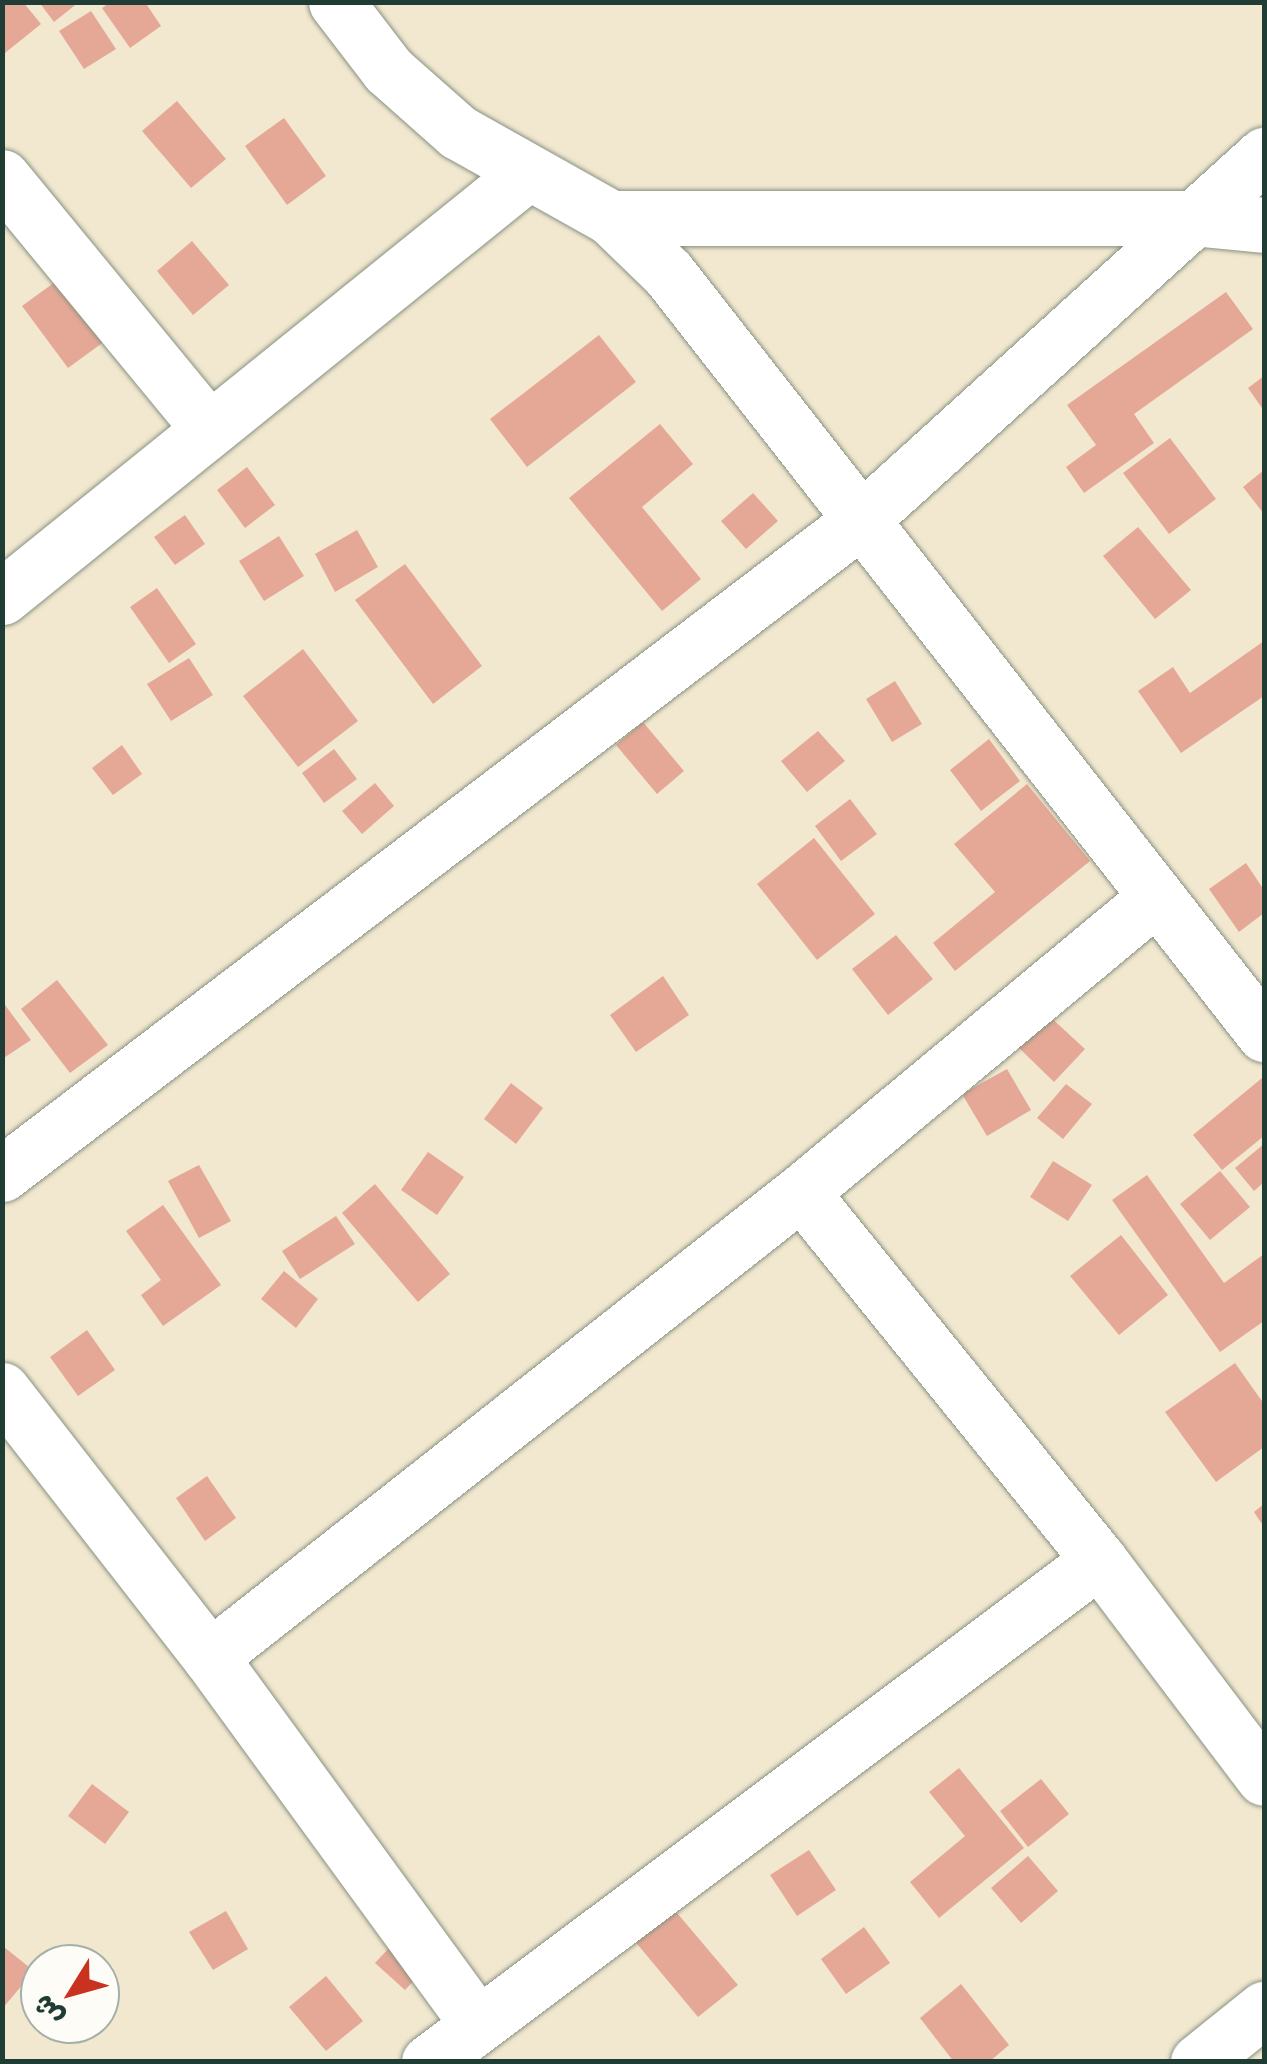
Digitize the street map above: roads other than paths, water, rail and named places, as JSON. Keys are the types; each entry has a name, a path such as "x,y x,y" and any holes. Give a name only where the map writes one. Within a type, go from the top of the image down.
{"street":[{"path":"336,2 388,70 458,132 526,174 611,218 668,272 1264,1034"},
{"path":"2,1174 862,520 1264,155"},
{"path":"2,597 526,174"},
{"path":"2,177 209,430"},
{"path":"611,218 1191,218 1264,225"},
{"path":"210,1658 801,1192 1155,898"},
{"path":"801,1192 1099,1560 1264,1778"},
{"path":"2,1390 210,1658 478,2024"},
{"path":"430,2062 1099,1560"},
{"path":"1198,2062 1264,2009"}]}
